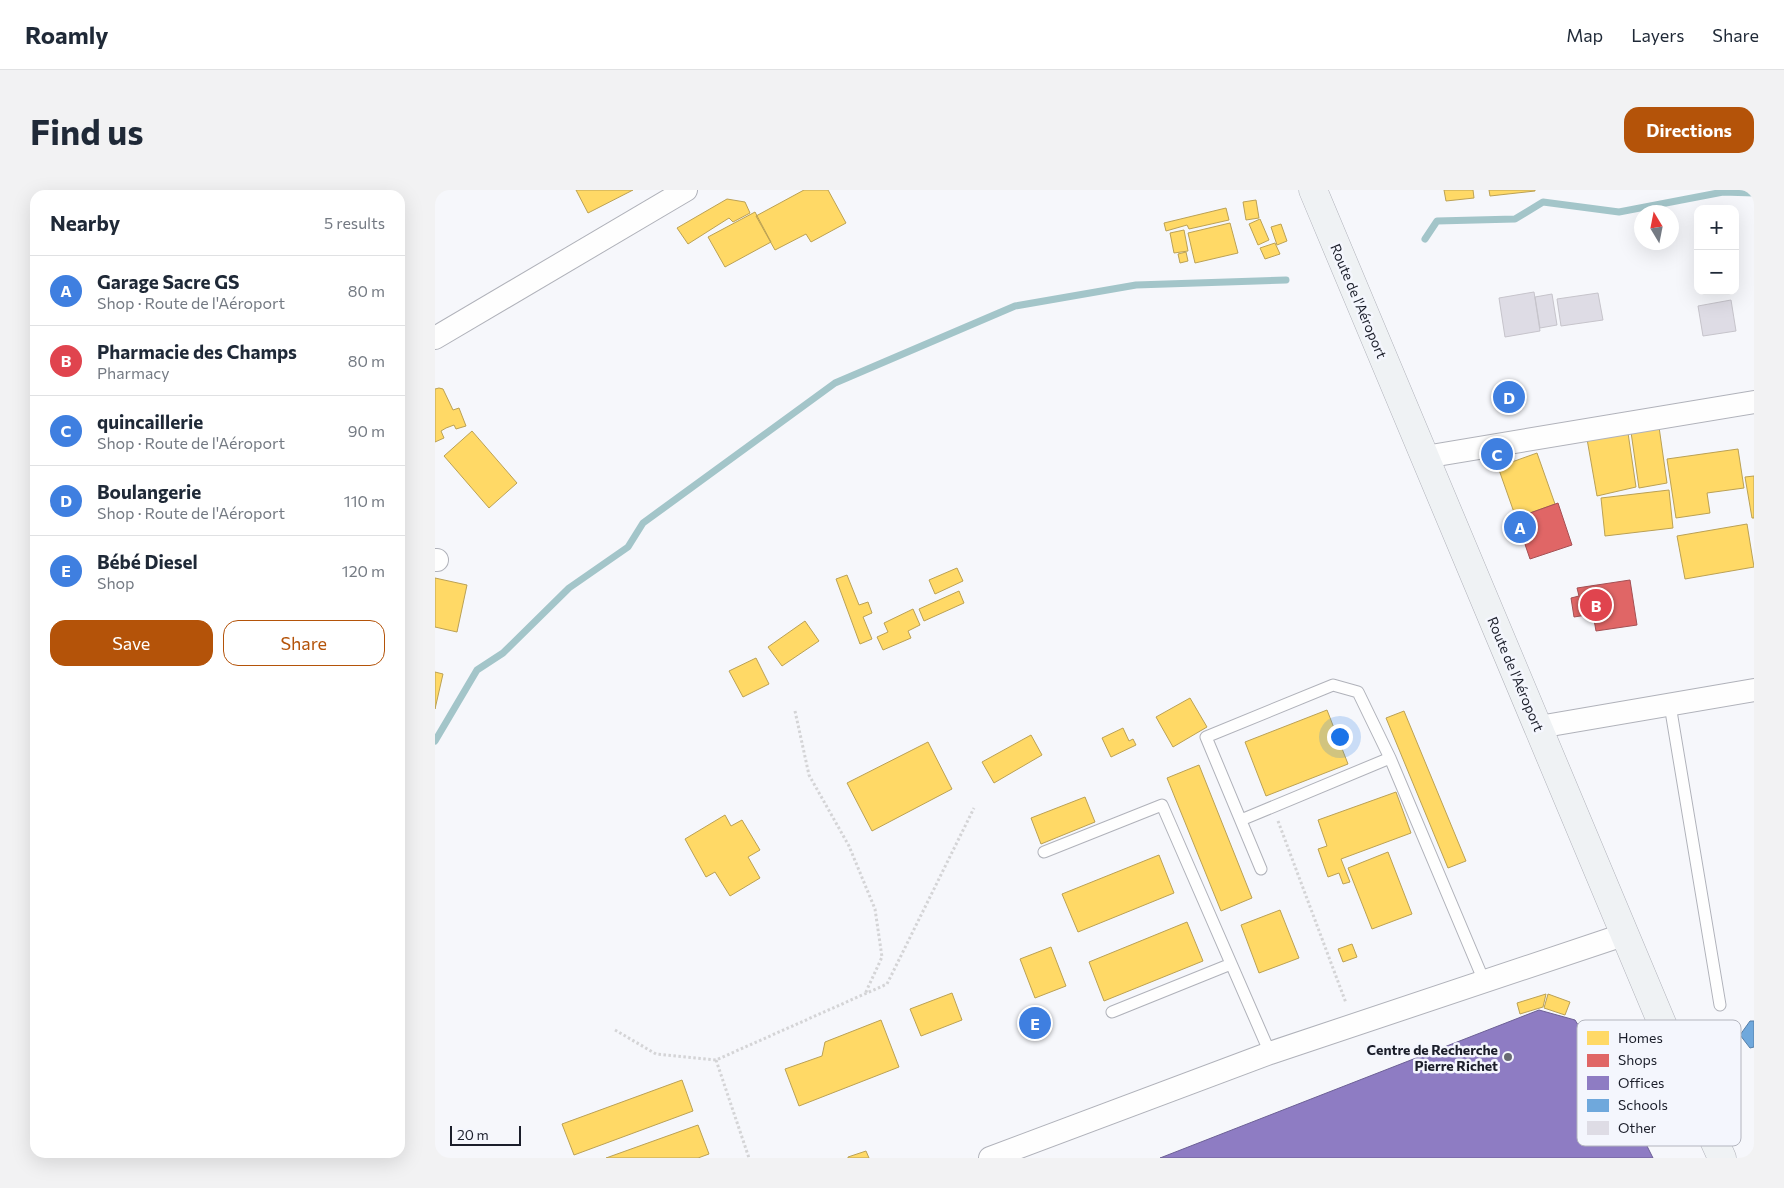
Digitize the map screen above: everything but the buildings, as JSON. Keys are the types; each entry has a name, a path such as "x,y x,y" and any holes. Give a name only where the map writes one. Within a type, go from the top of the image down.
{"main road":[{"name":"Route de l'Aéroport","path":"1313,190 1661,1020"},
{"name":"Route de l'Aéroport","path":"1717,1146 1722,1158"}],"street":[{"path":"435,338 686,190"},
{"path":"1425,456 1754,402"},
{"path":"1539,727 1754,690"},
{"path":"990,1158 1270,1053 1626,934"}],"lane":[{"path":"1261,869 1206,738 1333,684 1358,692 1390,758 1484,981"},
{"path":"1670,704 1720,1005"},
{"path":"1241,820 1390,758"},
{"path":"1043,852 1162,805 1270,1053"},
{"path":"1112,1012 1231,964"}],"path":[{"path":"795,711 809,774 849,846 875,909 882,957 865,994"},
{"path":"1273,807 1355,1024"},
{"path":"615,1030 657,1054 716,1060 887,984 974,808"},
{"path":"716,1060 749,1158"}],"waterway":[{"path":"1425,239 1437,221 1515,219 1543,202 1619,212 1723,192 1754,193"},
{"path":"435,741 477,670 503,653 569,588 628,547 643,523 835,383 1015,306 1136,285 1286,280"}],"place":[{"name":"Boulangerie","path":"1509,397"},
{"name":"quincaillerie","path":"1497,454"},
{"name":"Garage Sacre GS","path":"1520,527"},
{"name":"Pharmacie des Champs","path":"1596,605"},
{"name":"Bébé Diesel","path":"1035,1023"},
{"name":"Centre de Recherche Pierre Richet","path":"1508,1057"}]}
